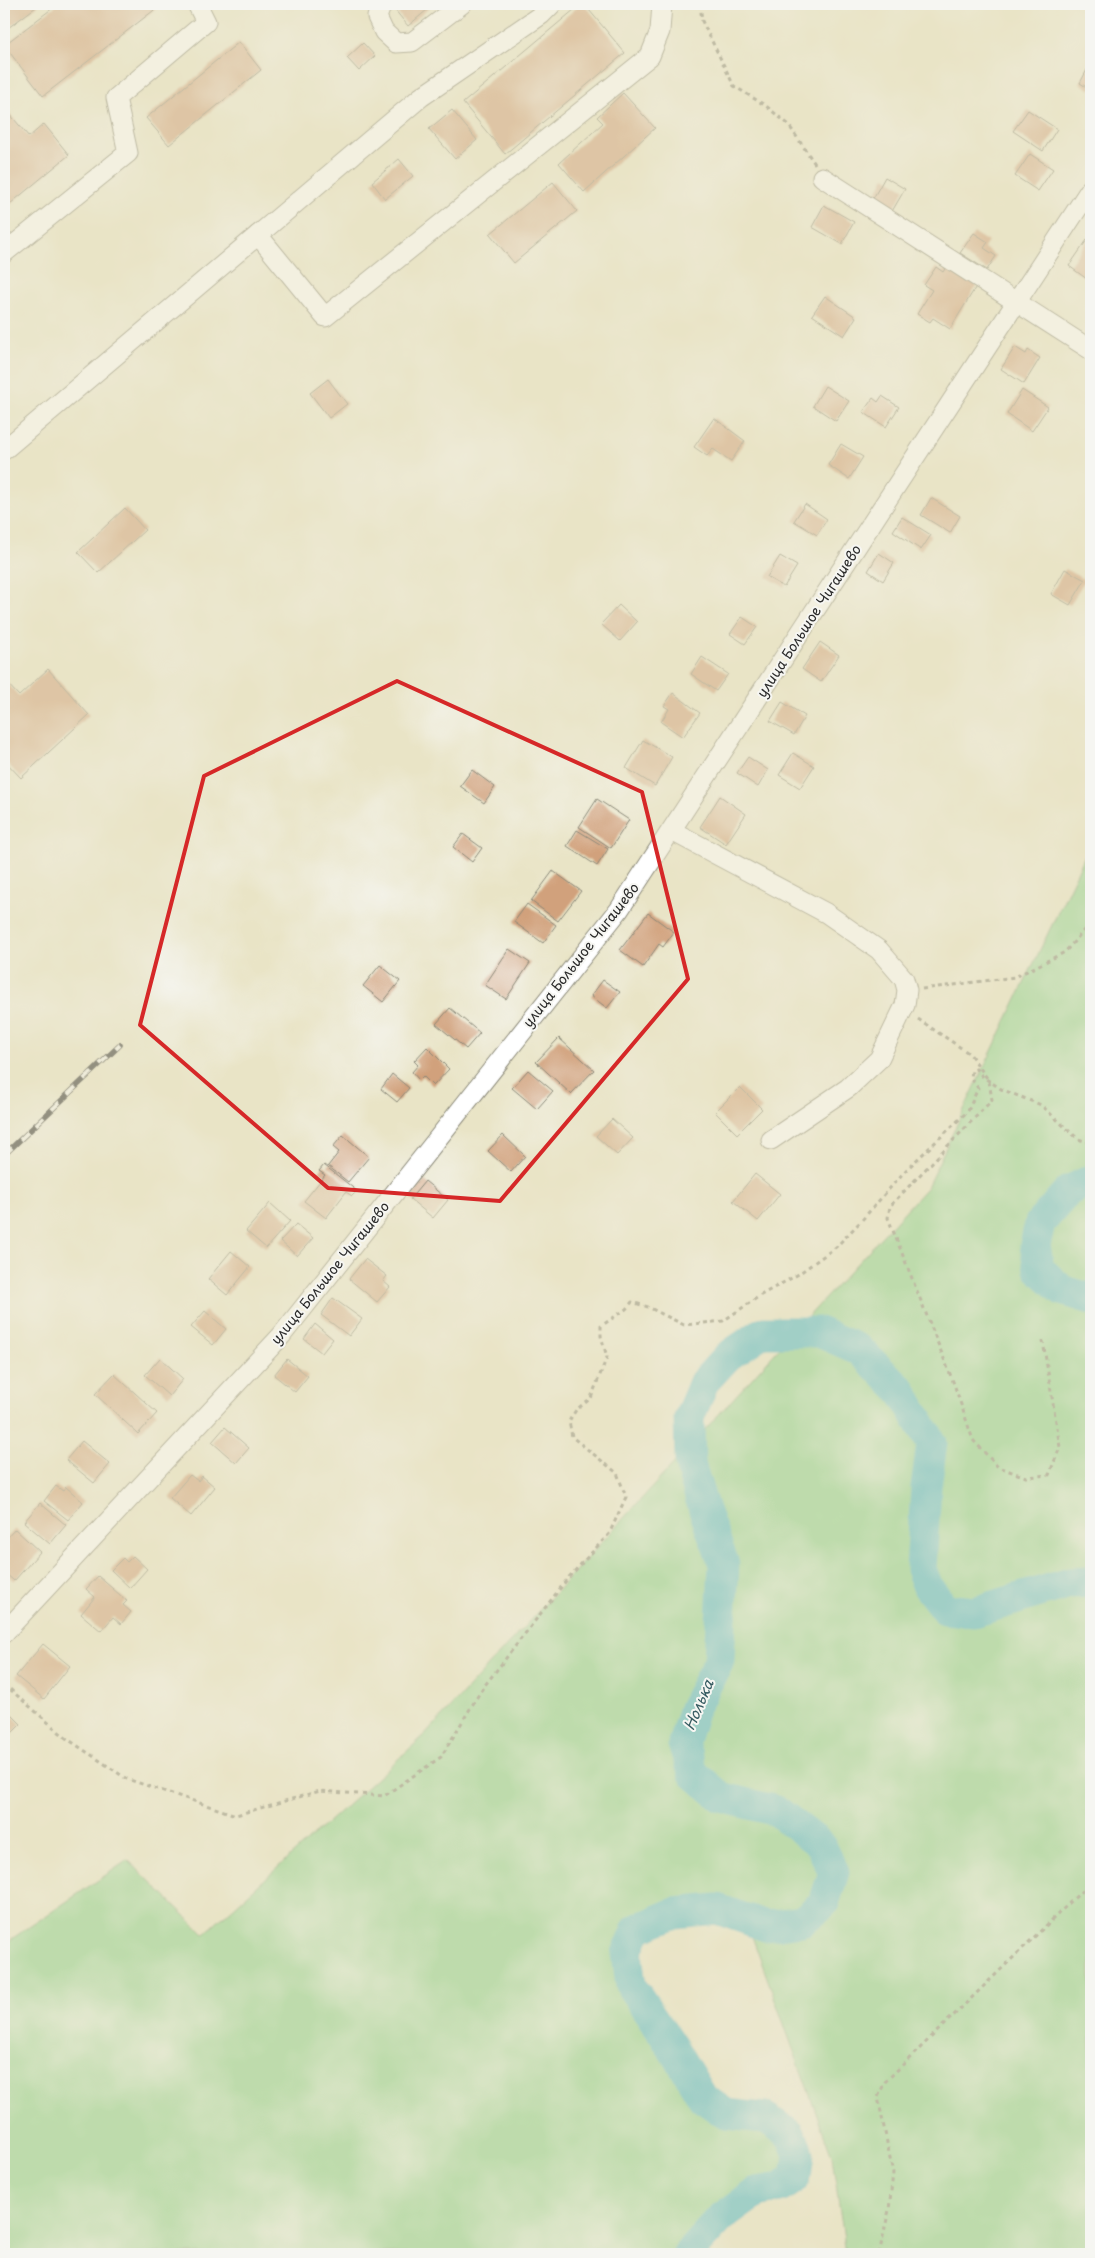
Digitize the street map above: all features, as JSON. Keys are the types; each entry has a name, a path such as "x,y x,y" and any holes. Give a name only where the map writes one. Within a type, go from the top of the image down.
{"street":[{"path":"4,253 128,153 116,98 206,22 197,4"},
{"path":"382,4 377,17 384,32 396,43 412,42 462,4"},
{"path":"4,450 421,97 541,15 552,4"},
{"path":"258,235 325,317 650,56 660,31 662,4"},
{"path":"822,177 1091,350"},
{"name":"улица Большое Чигашево","path":"4,1633 281,1336 619,910 1091,188"},
{"path":"672,831 826,913 879,950 904,979 907,990 905,1005 879,1059 848,1088 771,1140"}],"path":[{"path":"700,4 702,21 734,86 766,106 788,124 811,155 822,177"},
{"path":"907,990 1015,977 1065,952 1091,922"},
{"path":"915,1017 970,1054 989,1081 992,1100 890,1206 888,1218 954,1384 973,1440 998,1467 1026,1476 1049,1475 1060,1447 1043,1341"},
{"path":"4,1684 66,1738 126,1779 236,1814 320,1791 384,1796 441,1758 482,1689 569,1577 609,1534 626,1497 617,1473 572,1437 569,1421 576,1410 591,1398 608,1357 600,1336 601,1326 632,1302 648,1307 684,1325 723,1321 761,1295 797,1275 836,1247 905,1170 968,1111 978,1088 971,1078 972,1070 976,1069 1001,1089 1041,1105 1078,1140 1091,1143"},
{"path":"879,2254 889,2210 893,2173 878,2097 885,2082 1091,1882"}],"highlighted area":[{"path":"397,681 642,792 688,979 500,1201 328,1188 140,1025 204,776"}],"green space":[{"path":"1091,843 1091,2254 846,2254 832,2156 746,1920 717,1909 675,1913 637,1929 627,1953 631,1986 675,2051 702,2098 726,2114 766,2118 790,2134 799,2154 796,2177 780,2188 757,2192 721,2218 688,2254 4,2254 4,1944 128,1860 204,1934 426,1734 927,1187"}],"building":[{"path":"4,4 40,4 4,31"},
{"path":"58,4 162,4 43,96 4,45"},
{"path":"390,4 434,4 408,26"},
{"path":"581,4 584,4 625,53 505,154 463,103"},
{"path":"239,42 261,70 169,145 146,118"},
{"path":"363,43 375,56 359,71 347,58"},
{"path":"1089,66 1091,68 1091,90 1080,83"},
{"path":"623,93 655,128 584,192 559,163 603,123 597,117"},
{"path":"4,107 29,137 44,124 69,155 4,209"},
{"path":"452,110 477,140 455,159 429,129"},
{"path":"1028,110 1057,129 1043,151 1013,131"},
{"path":"1030,154 1053,169 1038,191 1015,176"},
{"path":"399,159 413,176 385,199 372,182"},
{"path":"885,177 905,189 891,213 871,202"},
{"path":"553,182 577,211 514,263 490,234"},
{"path":"824,205 854,222 842,244 812,227"},
{"path":"974,233 988,242 984,248 996,256 987,270 960,253"},
{"path":"1087,240 1091,244 1091,282 1069,266"},
{"path":"947,266 977,285 950,329 933,318 930,322 917,314 932,290 924,285 936,267 943,272"},
{"path":"825,296 856,317 844,336 812,315"},
{"path":"1015,347 1026,354 1028,350 1040,358 1024,384 1001,369"},
{"path":"328,379 347,404 329,418 310,393"},
{"path":"825,386 849,401 836,421 813,406"},
{"path":"1022,390 1048,407 1032,431 1007,414"},
{"path":"882,396 899,407 886,427 863,412 873,398 878,402"},
{"path":"714,418 745,441 731,461 713,449 707,456 694,447"},
{"path":"841,444 863,457 849,479 828,465"},
{"path":"931,498 960,516 950,533 921,515"},
{"path":"805,504 827,519 817,535 794,521"},
{"path":"125,508 145,530 98,573 78,552"},
{"path":"902,517 931,535 921,550 893,531"},
{"path":"879,553 894,563 883,581 868,571"},
{"path":"780,556 797,566 784,587 767,577"},
{"path":"1065,569 1085,580 1070,605 1051,594"},
{"path":"619,605 637,622 620,641 601,624"},
{"path":"742,617 757,627 745,644 730,634"},
{"path":"820,642 839,655 821,682 802,669"},
{"path":"702,657 728,674 716,691 691,674"},
{"path":"48,669 89,715 21,778 4,760 4,680 19,696"},
{"path":"673,693 700,713 683,737 661,722 669,709 664,706"},
{"path":"782,702 805,716 794,735 770,721"},
{"path":"643,740 672,757 655,786 626,768"},
{"path":"793,753 814,766 800,788 779,775"},
{"path":"748,757 768,770 758,787 737,773"},
{"path":"472,770 495,787 484,803 460,786"},
{"path":"720,796 746,814 726,844 700,827"},
{"path":"597,799 629,820 611,848 579,827"},
{"path":"577,830 608,849 597,866 567,846"},
{"path":"463,834 482,848 472,862 453,847"},
{"path":"553,871 581,891 558,921 531,901"},
{"path":"527,904 556,925 543,943 514,922"},
{"path":"648,913 674,932 663,947 659,944 643,967 620,950"},
{"path":"509,949 530,963 506,999 485,985"},
{"path":"380,965 400,981 383,1002 363,986"},
{"path":"603,980 620,992 607,1008 591,996"},
{"path":"450,1008 480,1033 466,1049 436,1024"},
{"path":"559,1038 594,1070 571,1094 536,1062"},
{"path":"427,1047 449,1069 433,1086 423,1076 419,1080 412,1072 418,1065 414,1061"},
{"path":"528,1070 553,1091 537,1109 512,1088"},
{"path":"392,1074 409,1088 397,1102 381,1089"},
{"path":"740,1087 762,1109 737,1134 715,1112"},
{"path":"612,1119 633,1138 617,1155 596,1136"},
{"path":"343,1135 369,1157 348,1182 328,1166 339,1152 333,1147"},
{"path":"503,1135 525,1156 511,1172 488,1151"},
{"path":"324,1165 357,1191 352,1196 346,1192 326,1218 304,1201 325,1175 319,1171"},
{"path":"755,1174 780,1194 758,1221 733,1201"},
{"path":"425,1181 448,1200 433,1218 410,1199"},
{"path":"270,1203 290,1221 266,1248 246,1231"},
{"path":"296,1224 313,1238 297,1256 280,1241"},
{"path":"231,1251 250,1267 227,1295 208,1279"},
{"path":"365,1259 387,1276 383,1281 390,1287 377,1302 349,1279"},
{"path":"333,1298 362,1319 349,1336 321,1315"},
{"path":"205,1311 226,1329 213,1345 191,1327"},
{"path":"315,1324 333,1339 322,1353 304,1339"},
{"path":"160,1358 183,1379 169,1396 145,1375"},
{"path":"287,1359 308,1376 295,1392 274,1375"},
{"path":"114,1374 157,1413 138,1434 95,1394"},
{"path":"225,1427 249,1448 236,1463 212,1442"},
{"path":"82,1441 110,1464 94,1483 66,1460"},
{"path":"190,1475 198,1481 202,1476 215,1487 191,1516 170,1498"},
{"path":"56,1486 63,1491 66,1487 83,1502 68,1520 44,1501"},
{"path":"40,1503 66,1525 50,1544 24,1522"},
{"path":"15,1529 40,1552 14,1581 4,1572 4,1541"},
{"path":"133,1556 147,1569 130,1588 111,1570 123,1558 127,1562"},
{"path":"98,1576 127,1601 123,1605 131,1612 121,1624 113,1617 101,1631 81,1614 95,1597 86,1589"},
{"path":"43,1644 70,1666 44,1699 16,1676"},
{"path":"4,1707 21,1724 4,1741"}],"waterway":[{"name":"Нолька","path":"1091,1180 1068,1191 1040,1223 1035,1245 1039,1269 1062,1290 1091,1299"},
{"name":"Нолька","path":"688,2254 721,2218 757,2192 780,2188 796,2177 799,2154 790,2134 766,2118 726,2114 703,2098 675,2051 631,1986 627,1953 637,1929 675,1913 717,1909 766,1926 802,1921 824,1903 834,1872 820,1844 777,1811 721,1797 694,1774 683,1744 694,1708 719,1661 724,1564 704,1510 690,1464 689,1418 704,1382 728,1356 763,1332 819,1332 858,1349 901,1390 932,1443 926,1487 921,1569 928,1587 945,1609 974,1612 1070,1583 1091,1582"}],"railway":[{"path":"4,1155 120,1045"}]}
